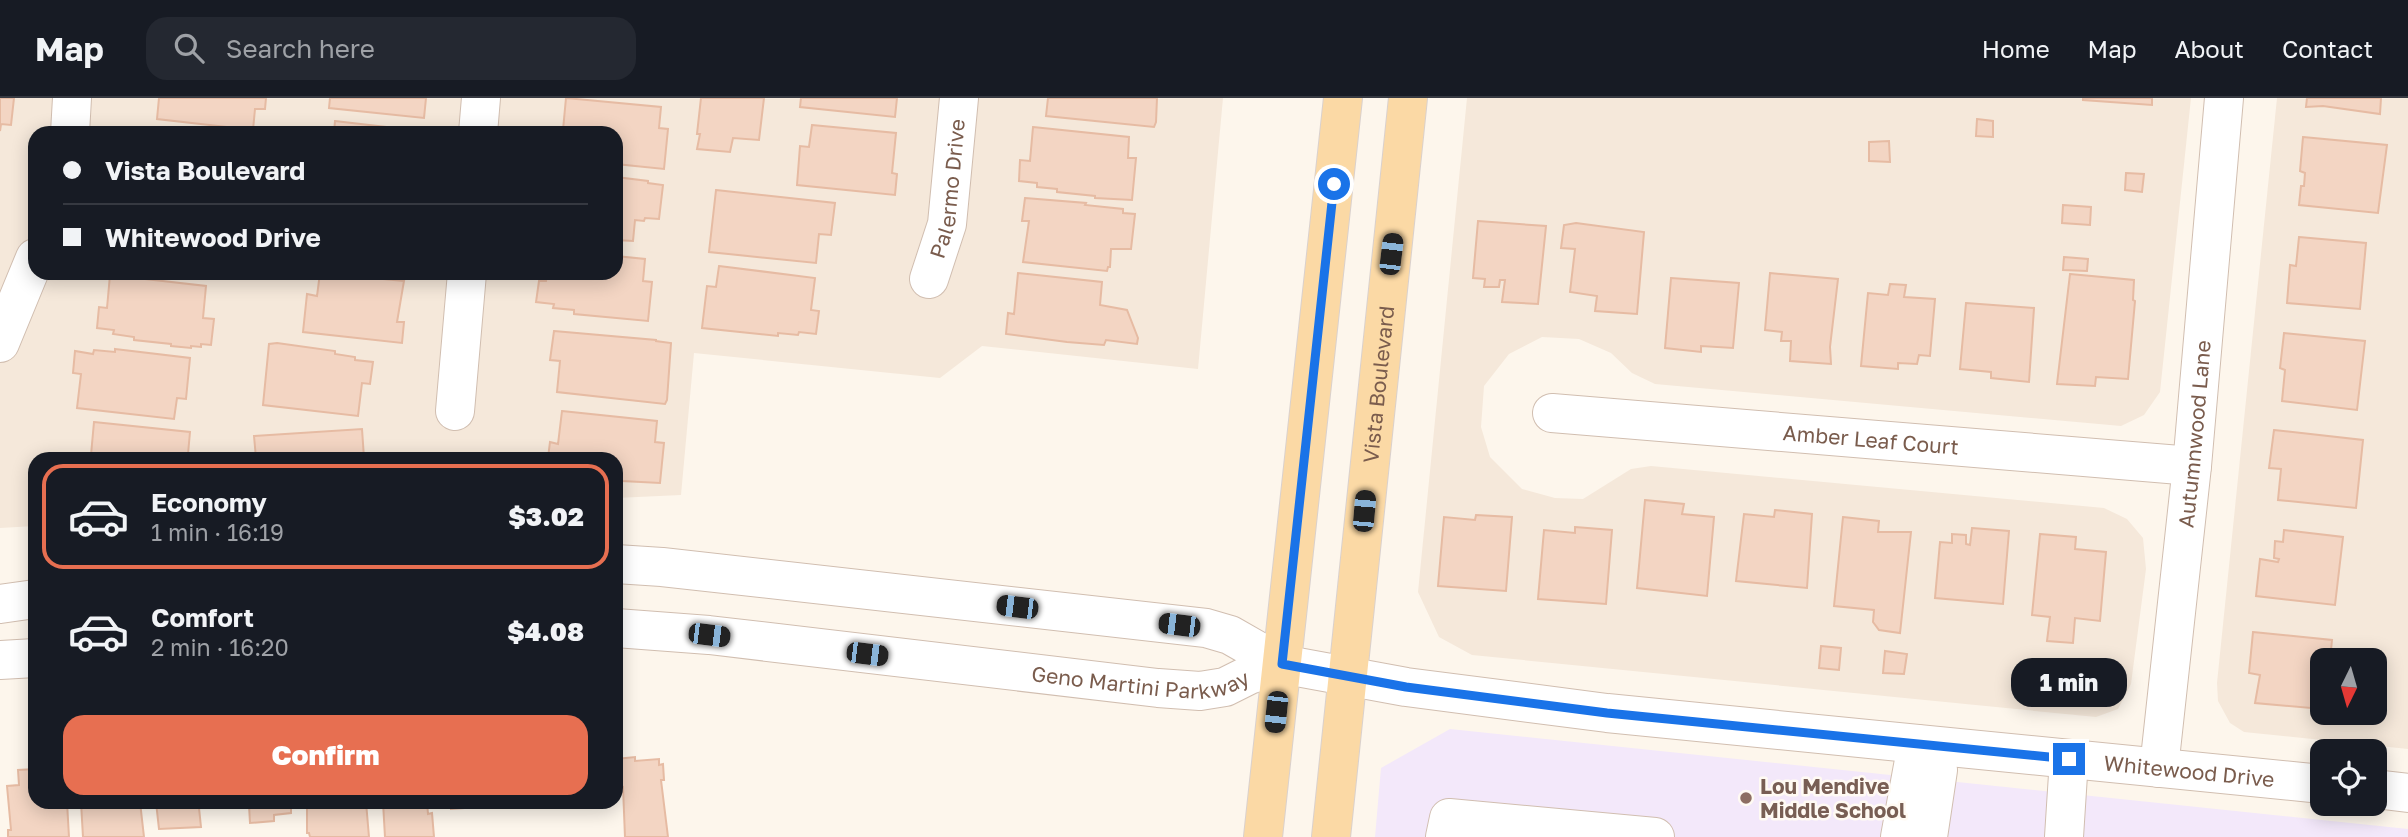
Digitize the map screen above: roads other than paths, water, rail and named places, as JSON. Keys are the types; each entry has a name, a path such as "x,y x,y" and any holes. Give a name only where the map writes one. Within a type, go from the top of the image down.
{"main road":[{"path":"1263,837 1343,98"},
{"name":"Vista Boulevard","path":"1331,837 1408,98"}],"street":[{"path":"70,126 72,98"},
{"path":"479,126 481,98"},
{"name":"Palermo Drive","path":"929,279 947,224 959,98"},
{"name":"Autumnwood Lane","path":"2159,768 2192,466 2224,98"},
{"path":"0,343 28,275"},
{"path":"455,411 466,280"},
{"name":"Amber Leaf Court","path":"1552,413 2192,466"},
{"name":"Geno Martini Parkway","path":"623,565 1206,628 1230,635 1282,664"},
{"path":"0,604 28,599"},
{"name":"Geno Martini Parkway","path":"623,629 709,635 1200,691 1224,687 1282,664"},
{"path":"0,660 28,658"},
{"name":"Whitewood Drive","path":"1282,664 1406,687 1594,711 2310,783"},
{"path":"1900,837 1929,745"},
{"path":"1928,837 1929,745"},
{"path":"2064,837 2069,759"},
{"path":"2387,790 2408,793"},
{"path":"1445,837 1449,818 1655,837"}],"place":[{"name":"Lou Mendive Middle School","path":"1746,798"}]}
